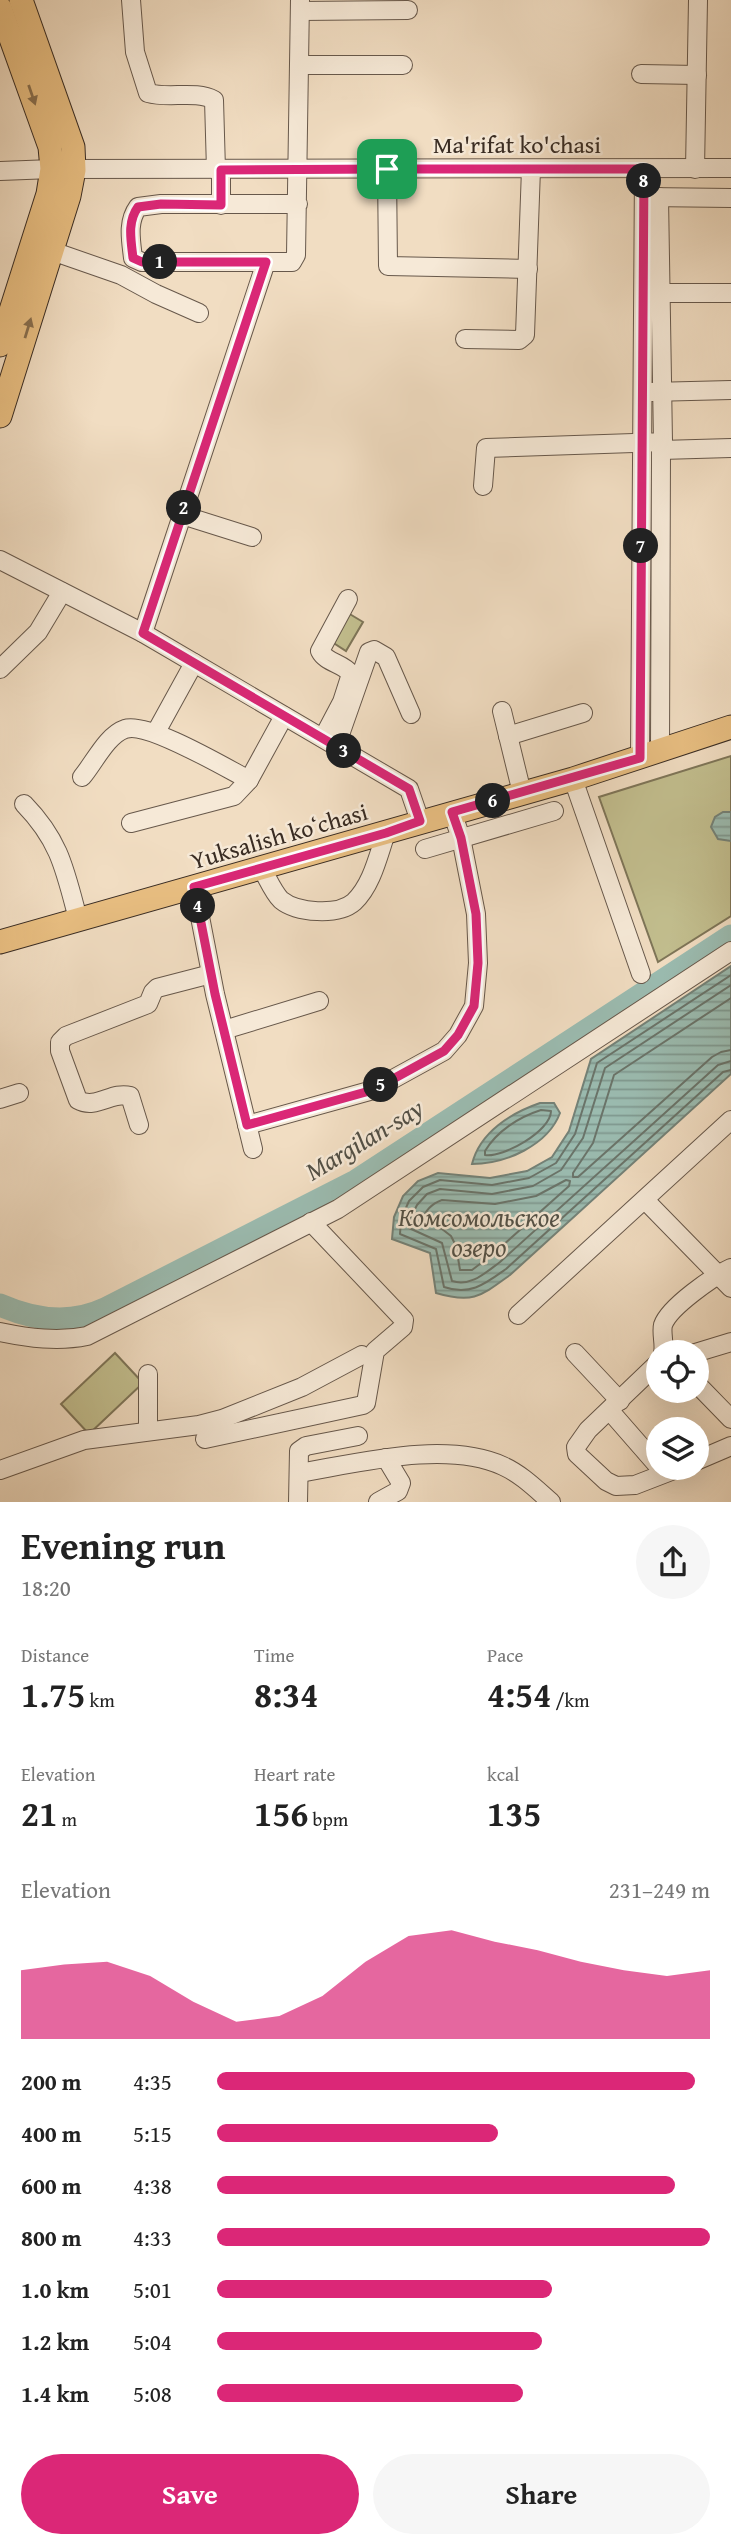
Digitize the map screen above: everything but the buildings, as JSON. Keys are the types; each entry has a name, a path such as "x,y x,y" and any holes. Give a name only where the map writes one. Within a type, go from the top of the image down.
{"main road":[{"path":"0,345 48,194 73,147 21,0"},
{"path":"0,8 50,147 63,170 69,196 0,416"},
{"name":"Yuksalish koʻchasi","path":"0,942 573,779 731,727"}],"street":[{"path":"131,0 135,52 148,93 160,97 206,95 214,100 221,205"},
{"path":"695,169 698,0"},
{"path":"298,204 161,204 138,207 133,214 130,232 133,258 142,262 292,262 296,254 298,204 300,5 408,10"},
{"path":"300,65 404,65"},
{"path":"641,74 697,75"},
{"name":"Ma'rifat ko'chasi","path":"0,172 731,168"},
{"path":"387,169 388,266 528,269"},
{"path":"466,339 519,340 525,335 531,169"},
{"path":"644,169 651,197 662,392 650,754"},
{"path":"651,197 731,198"},
{"path":"52,251 121,275 200,313"},
{"path":"143,633 266,262"},
{"path":"655,287 731,293"},
{"path":"650,754 642,392 655,287"},
{"path":"642,392 731,390"},
{"path":"483,486 486,448 642,443 731,448"},
{"path":"182,515 253,537"},
{"path":"0,560 143,633 409,789 420,821"},
{"path":"0,669 38,632 62,592"},
{"path":"329,742 351,674 348,669 322,656 320,651 348,598"},
{"path":"329,742 369,652 374,650 386,657 411,714"},
{"path":"156,732 194,663"},
{"path":"502,711 522,793"},
{"path":"508,736 583,713"},
{"path":"131,823 234,796 249,780 284,716"},
{"path":"82,777 114,735 127,727 156,732 249,780"},
{"path":"573,779 641,974"},
{"path":"24,804 40,820 63,861 78,919"},
{"path":"425,849 554,811"},
{"path":"247,1125 373,1090 444,1051 458,1035 474,1006 478,963 476,914 461,838 452,812"},
{"path":"261,867 282,900 302,909 319,912 336,909 353,903 370,878 386,833"},
{"path":"194,887 211,974 253,1149"},
{"path":"0,1332 58,1339 87,1336 338,1209 731,951"},
{"path":"139,1125 130,1096 123,1094 85,1103 78,1100 60,1051 60,1042 66,1036 148,1004 157,988 211,974"},
{"path":"224,1030 319,1001"},
{"path":"0,1099 19,1093"},
{"path":"519,1315 728,1128"},
{"path":"645,1200 727,1277 699,1287 666,1320 662,1327 662,1340"},
{"path":"205,1439 366,1403 375,1351 403,1327 404,1320 311,1222"},
{"path":"709,1349 731,1342"},
{"path":"575,1353 646,1444"},
{"path":"0,1470 84,1440 222,1419 302,1387 362,1355"},
{"path":"646,1372 588,1430 576,1447 577,1454 606,1481 616,1486 635,1485 646,1479"},
{"path":"148,1431 149,1374"},
{"path":"709,1396 731,1419"},
{"path":"298,1502 299,1451 306,1446 358,1436"},
{"path":"709,1455 731,1446"},
{"path":"299,1473 386,1458 445,1453 500,1465 517,1473 551,1502"},
{"path":"378,1502 398,1490 401,1483 386,1458"}],"shaded area":[{"path":"348,613 363,622 346,651 332,642"},
{"path":"731,756 731,916 658,962 599,797"},
{"path":"115,1353 143,1383 89,1434 61,1404"}],"water":[{"path":"723,812 731,812 731,841 718,839 711,827 715,817"},
{"name":"Комсомольское озеро","path":"731,966 731,1074 510,1275 484,1293 468,1298 436,1293 430,1253 392,1239 394,1217 403,1196 418,1181 438,1173 490,1178 527,1171 552,1157 569,1131 591,1059"},
{"path":"540,1103 554,1103 560,1113 546,1134 536,1143 498,1161 472,1164 489,1133 518,1112"}],"waterway":[{"name":"Margilan-say","path":"0,1305 52,1319 79,1317 105,1309 356,1181 731,936"}],"route":[{"path":"387,169 644,169 640,758 452,812 461,838 476,914 478,963 474,1006 458,1035 444,1051 373,1090 247,1125 215,994 194,887 420,821 409,789 143,633 266,262 142,262 133,258 130,232 133,214 138,207 161,204 221,205 221,170 387,169"}]}
